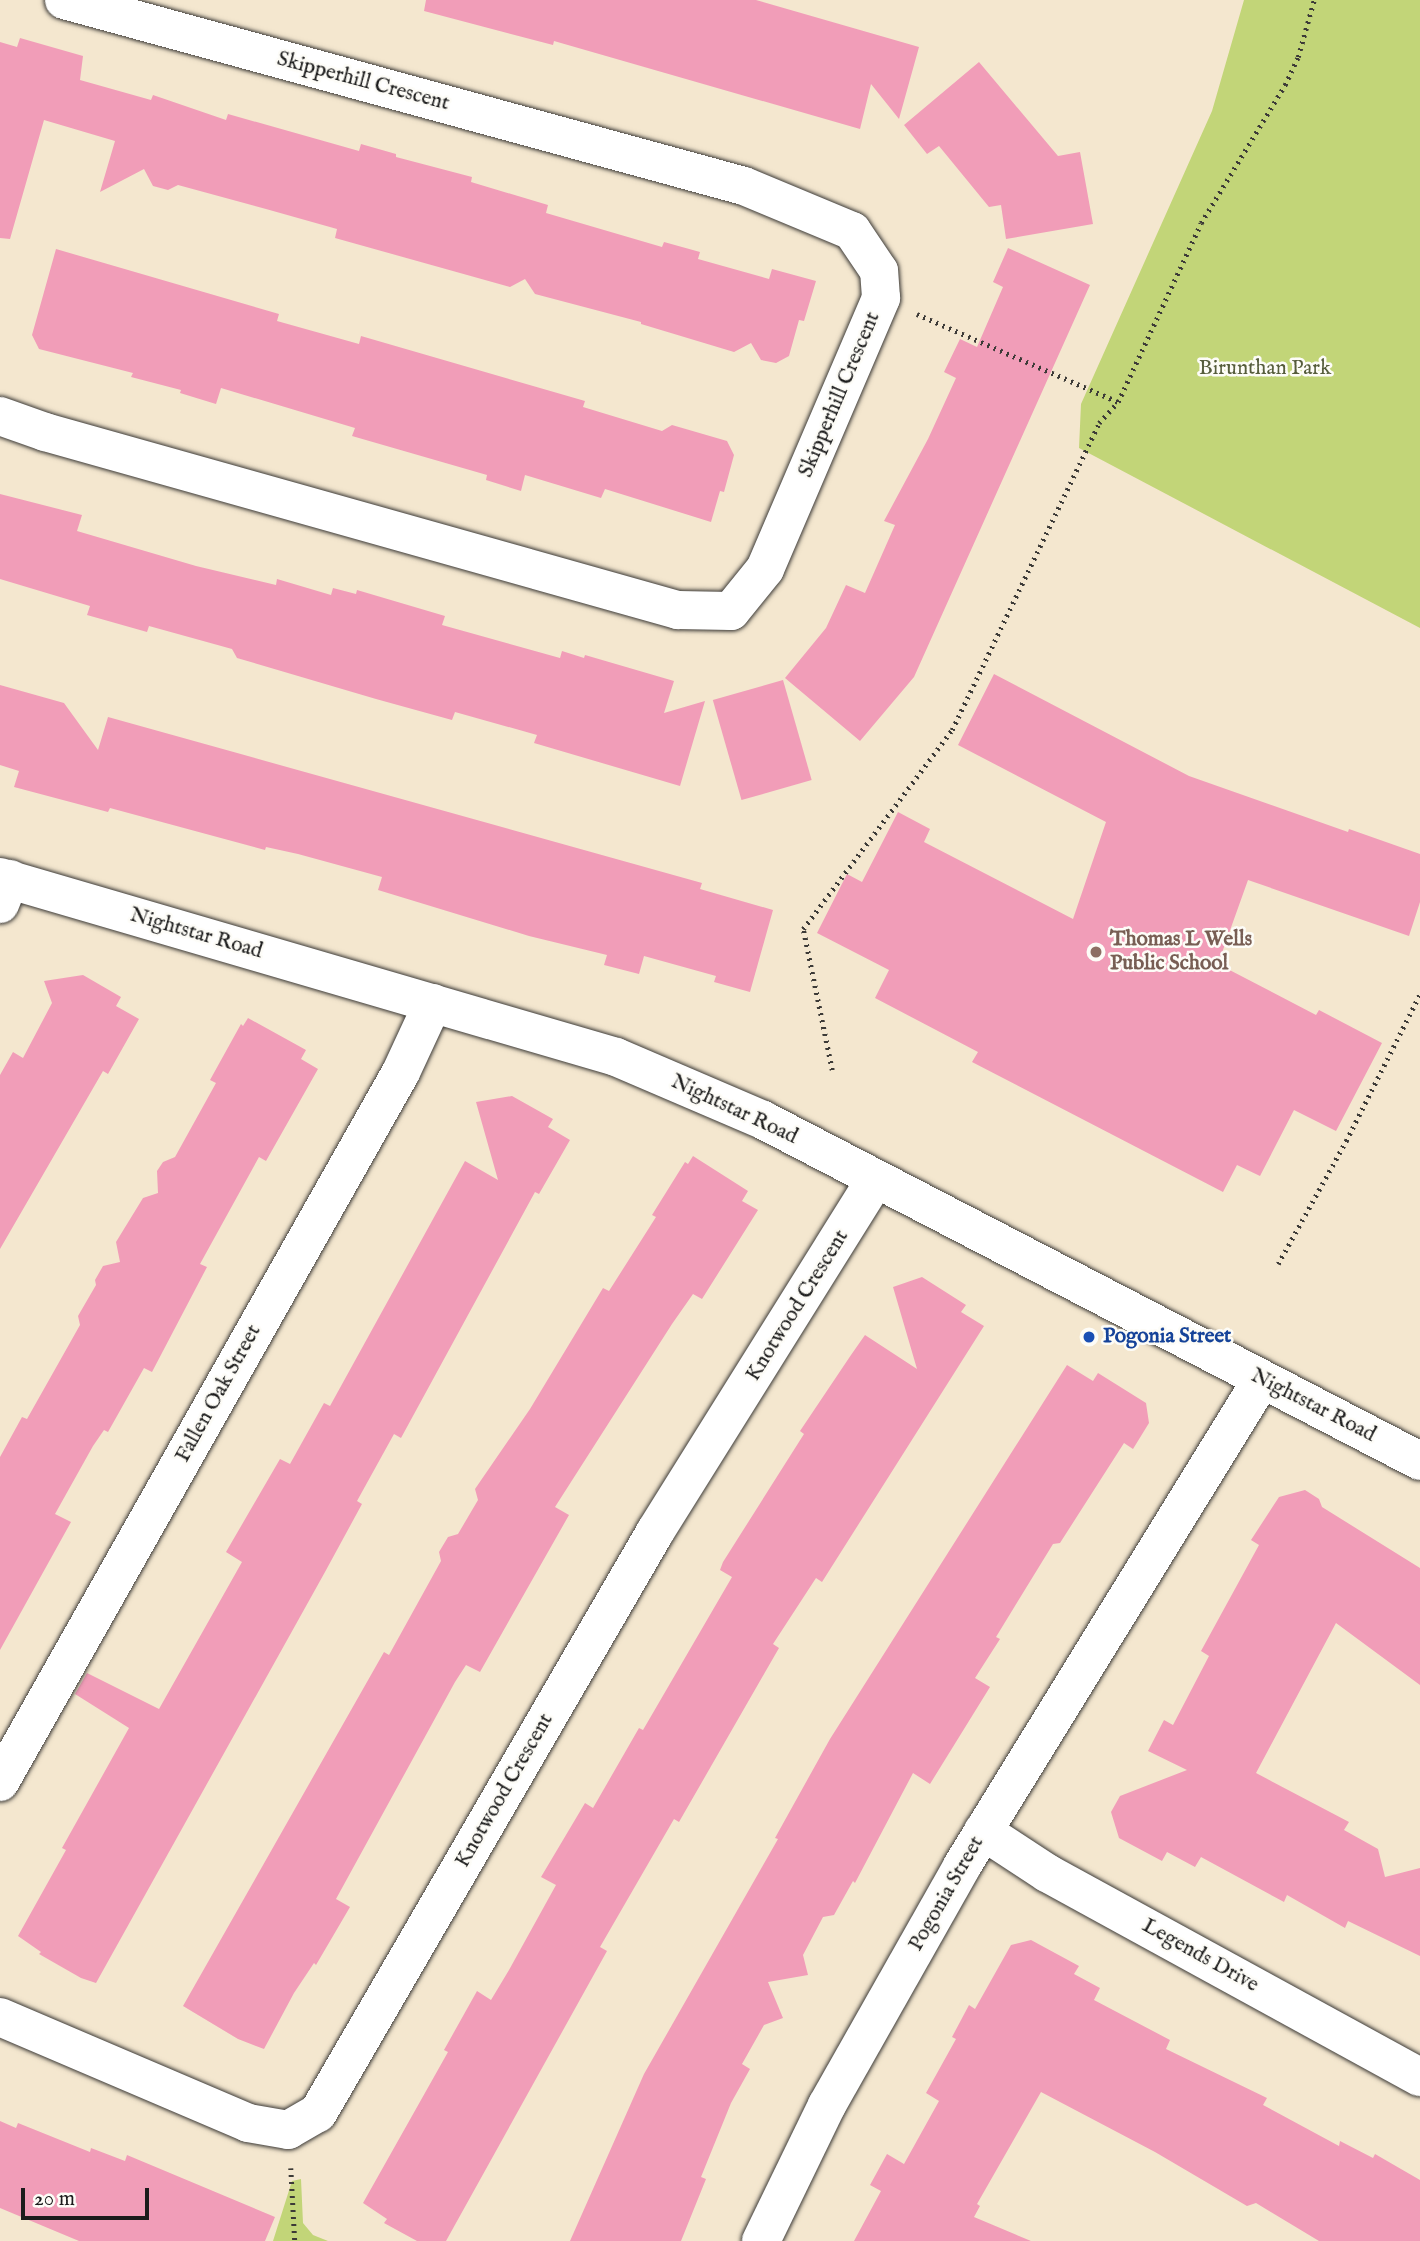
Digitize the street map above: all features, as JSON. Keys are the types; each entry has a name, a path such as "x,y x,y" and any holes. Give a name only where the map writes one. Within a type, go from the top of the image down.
{"street":[{"name":"Skipperhill Crescent","path":"0,416 45,432 678,610 732,611 765,569 881,298 879,271 852,230 744,186 64,0"},
{"name":"Nightstar Road","path":"3,887 433,1003 616,1057 763,1120 1420,1461"},
{"name":"Fallen Oak Street","path":"0,1782 401,1072 433,1003"},
{"name":"Knotwood Crescent","path":"0,2017 248,2123 288,2130 318,2113 655,1532 876,1179"},
{"name":"Pogonia Street","path":"761,2241 827,2105 983,1831 1262,1379"},
{"name":"Legends Drive","path":"983,1831 1047,1873 1420,2077"}],"path":[{"path":"832,1070 803,929 952,730 1099,424 1118,402 1201,223 1294,66 1314,0"},
{"path":"881,298 1118,402"},
{"path":"1278,1264 1346,1141 1420,994"},
{"path":"292,2181 295,2241"}],"green space":[{"name":"Birunthan Park","path":"1244,0 1420,0 1420,628 1079,448 1081,404 1212,111"},
{"path":"301,2179 303,2223 313,2235 328,2241 273,2241 292,2181"}],"building":[{"path":"426,0 756,0 919,47 899,119 871,84 860,129 554,41 553,45 424,11"},
{"path":"20,38 83,56 80,80 151,100 153,95 226,120 228,114 359,151 361,144 396,154 396,157 472,177 471,182 548,205 546,213 662,247 664,242 700,252 698,259 769,279 772,269 816,281 804,321 799,320 789,356 776,363 761,360 751,343 734,352 641,322 535,294 525,279 510,287 335,238 337,229 178,185 168,190 153,186 144,169 100,192 115,141 44,120 10,239 0,238 0,42 17,47"},
{"path":"979,62 1058,156 1080,152 1093,224 1006,239 1001,205 989,207 939,146 927,154 904,125"},
{"path":"1008,248 1090,285 914,677 860,741 785,678 826,628 846,585 865,593 895,525 884,521 928,439 956,378 944,372 960,339 977,347 1003,287 993,282"},
{"path":"56,249 279,314 277,321 359,344 361,336 585,401 583,407 662,431 672,425 727,441 734,455 724,492 720,491 711,522 605,489 601,498 525,475 521,491 486,480 487,475 352,436 355,428 221,388 216,404 180,393 181,390 131,377 133,373 39,349 32,335"},
{"path":"0,494 82,515 77,531 196,566 276,585 277,579 331,595 333,588 356,594 357,590 445,616 442,625 560,658 562,651 584,658 585,655 674,681 664,713 705,701 680,786 534,743 537,735 455,712 452,720 237,658 232,649 149,626 147,632 87,615 90,606 0,579"},
{"path":"994,674 1189,776 1348,832 1349,829 1420,854 1420,902 1409,936 1248,880 1218,964 1316,1015 1319,1010 1382,1043 1336,1131 1294,1110 1260,1176 1237,1165 1223,1192 972,1062 978,1052 875,998 889,970 817,933 847,874 862,882 898,812 930,829 924,842 1073,919 1106,822 958,745"},
{"path":"783,680 812,780 741,800 713,700"},
{"path":"0,685 64,703 98,750 108,717 702,883 700,889 773,910 750,992 714,982 716,976 644,956 639,974 604,965 607,955 529,936 378,890 382,877 298,854 266,847 265,850 110,808 108,812 14,787 19,771 0,765"},
{"path":"83,975 121,997 116,1006 139,1019 108,1074 103,1071 0,1249 0,1075 13,1052 23,1058 52,1003 44,981"},
{"path":"248,1018 306,1050 301,1059 318,1069 266,1161 259,1157 200,1264 207,1267 152,1372 144,1368 108,1432 104,1430 93,1446 55,1514 71,1522 0,1650 0,1457 22,1417 27,1419 80,1325 78,1316 96,1285 95,1280 103,1266 120,1262 116,1242 143,1198 158,1193 157,1171 163,1162 175,1157 216,1083 210,1080 241,1024 243,1026"},
{"path":"512,1096 553,1119 548,1127 570,1140 539,1194 535,1192 401,1438 394,1434 357,1501 362,1504 96,1983 81,1978 39,1954 41,1952 18,1936 66,1850 62,1848 129,1728 75,1694 87,1673 159,1709 242,1562 226,1552 280,1459 290,1464 324,1403 330,1406 465,1161 498,1180 476,1102"},
{"path":"693,1156 748,1191 742,1201 758,1210 702,1299 693,1294 672,1324 555,1507 569,1515 480,1672 466,1665 455,1682 336,1899 350,1907 316,1965 314,1963 294,1993 264,2049 238,2039 183,2006 384,1652 389,1655 441,1561 439,1552 448,1537 458,1534 478,1500 475,1489 530,1409 603,1288 609,1291 656,1217 652,1215 685,1162 688,1164"},
{"path":"922,1277 966,1305 961,1312 984,1326 822,1582 816,1578 773,1644 779,1648 679,1822 674,1819 600,1947 607,1951 446,2241 417,2241 384,2223 387,2219 363,2203 448,2052 444,2050 477,1991 491,2000 556,1885 541,1877 585,1803 593,1808 639,1728 643,1730 732,1577 720,1570 723,1562 804,1434 800,1431 865,1335 917,1369 893,1287"},
{"path":"1067,1365 1093,1381 1098,1373 1146,1403 1149,1423 1133,1449 1124,1443 1060,1543 1053,1544 996,1637 1000,1639 975,1678 990,1687 930,1784 913,1773 855,1883 853,1881 834,1915 823,1917 803,1955 808,1975 768,1982 783,2018 764,2025 742,2064 750,2069 731,2103 701,2177 706,2179 681,2241 570,2241 644,2074 778,1839 775,1838 830,1739"},
{"path":"1305,1490 1319,1499 1322,1507 1420,1568 1420,1685 1336,1623 1256,1773 1349,1822 1344,1830 1378,1849 1385,1877 1420,1868 1420,1956 1348,1921 1345,1928 1287,1895 1284,1902 1201,1857 1195,1867 1167,1852 1162,1861 1119,1838 1111,1812 1120,1796 1187,1770 1148,1751 1164,1720 1173,1725 1209,1656 1201,1651 1259,1545 1251,1540 1279,1497"},
{"path":"1031,1940 1079,1966 1074,1974 1100,1988 1094,2000 1170,2040 1166,2049 1267,2098 1263,2105 1339,2146 1340,2141 1373,2158 1375,2154 1420,2180 1420,2241 1319,2241 1256,2203 1247,2206 1155,2152 1041,2092 977,2204 980,2206 974,2217 1031,2241 854,2241 881,2191 870,2185 887,2154 904,2164 939,2101 926,2093 956,2039 952,2037 969,2005 975,2009 1011,1945"},
{"path":"0,2121 16,2128 18,2123 90,2152 91,2148 125,2161 127,2155 275,2217 265,2241 79,2241 0,2208"}],"place":[{"name":"Thomas L Wells Public School","path":"1096,952"},
{"name":"Pogonia Street","path":"1089,1337"}]}
